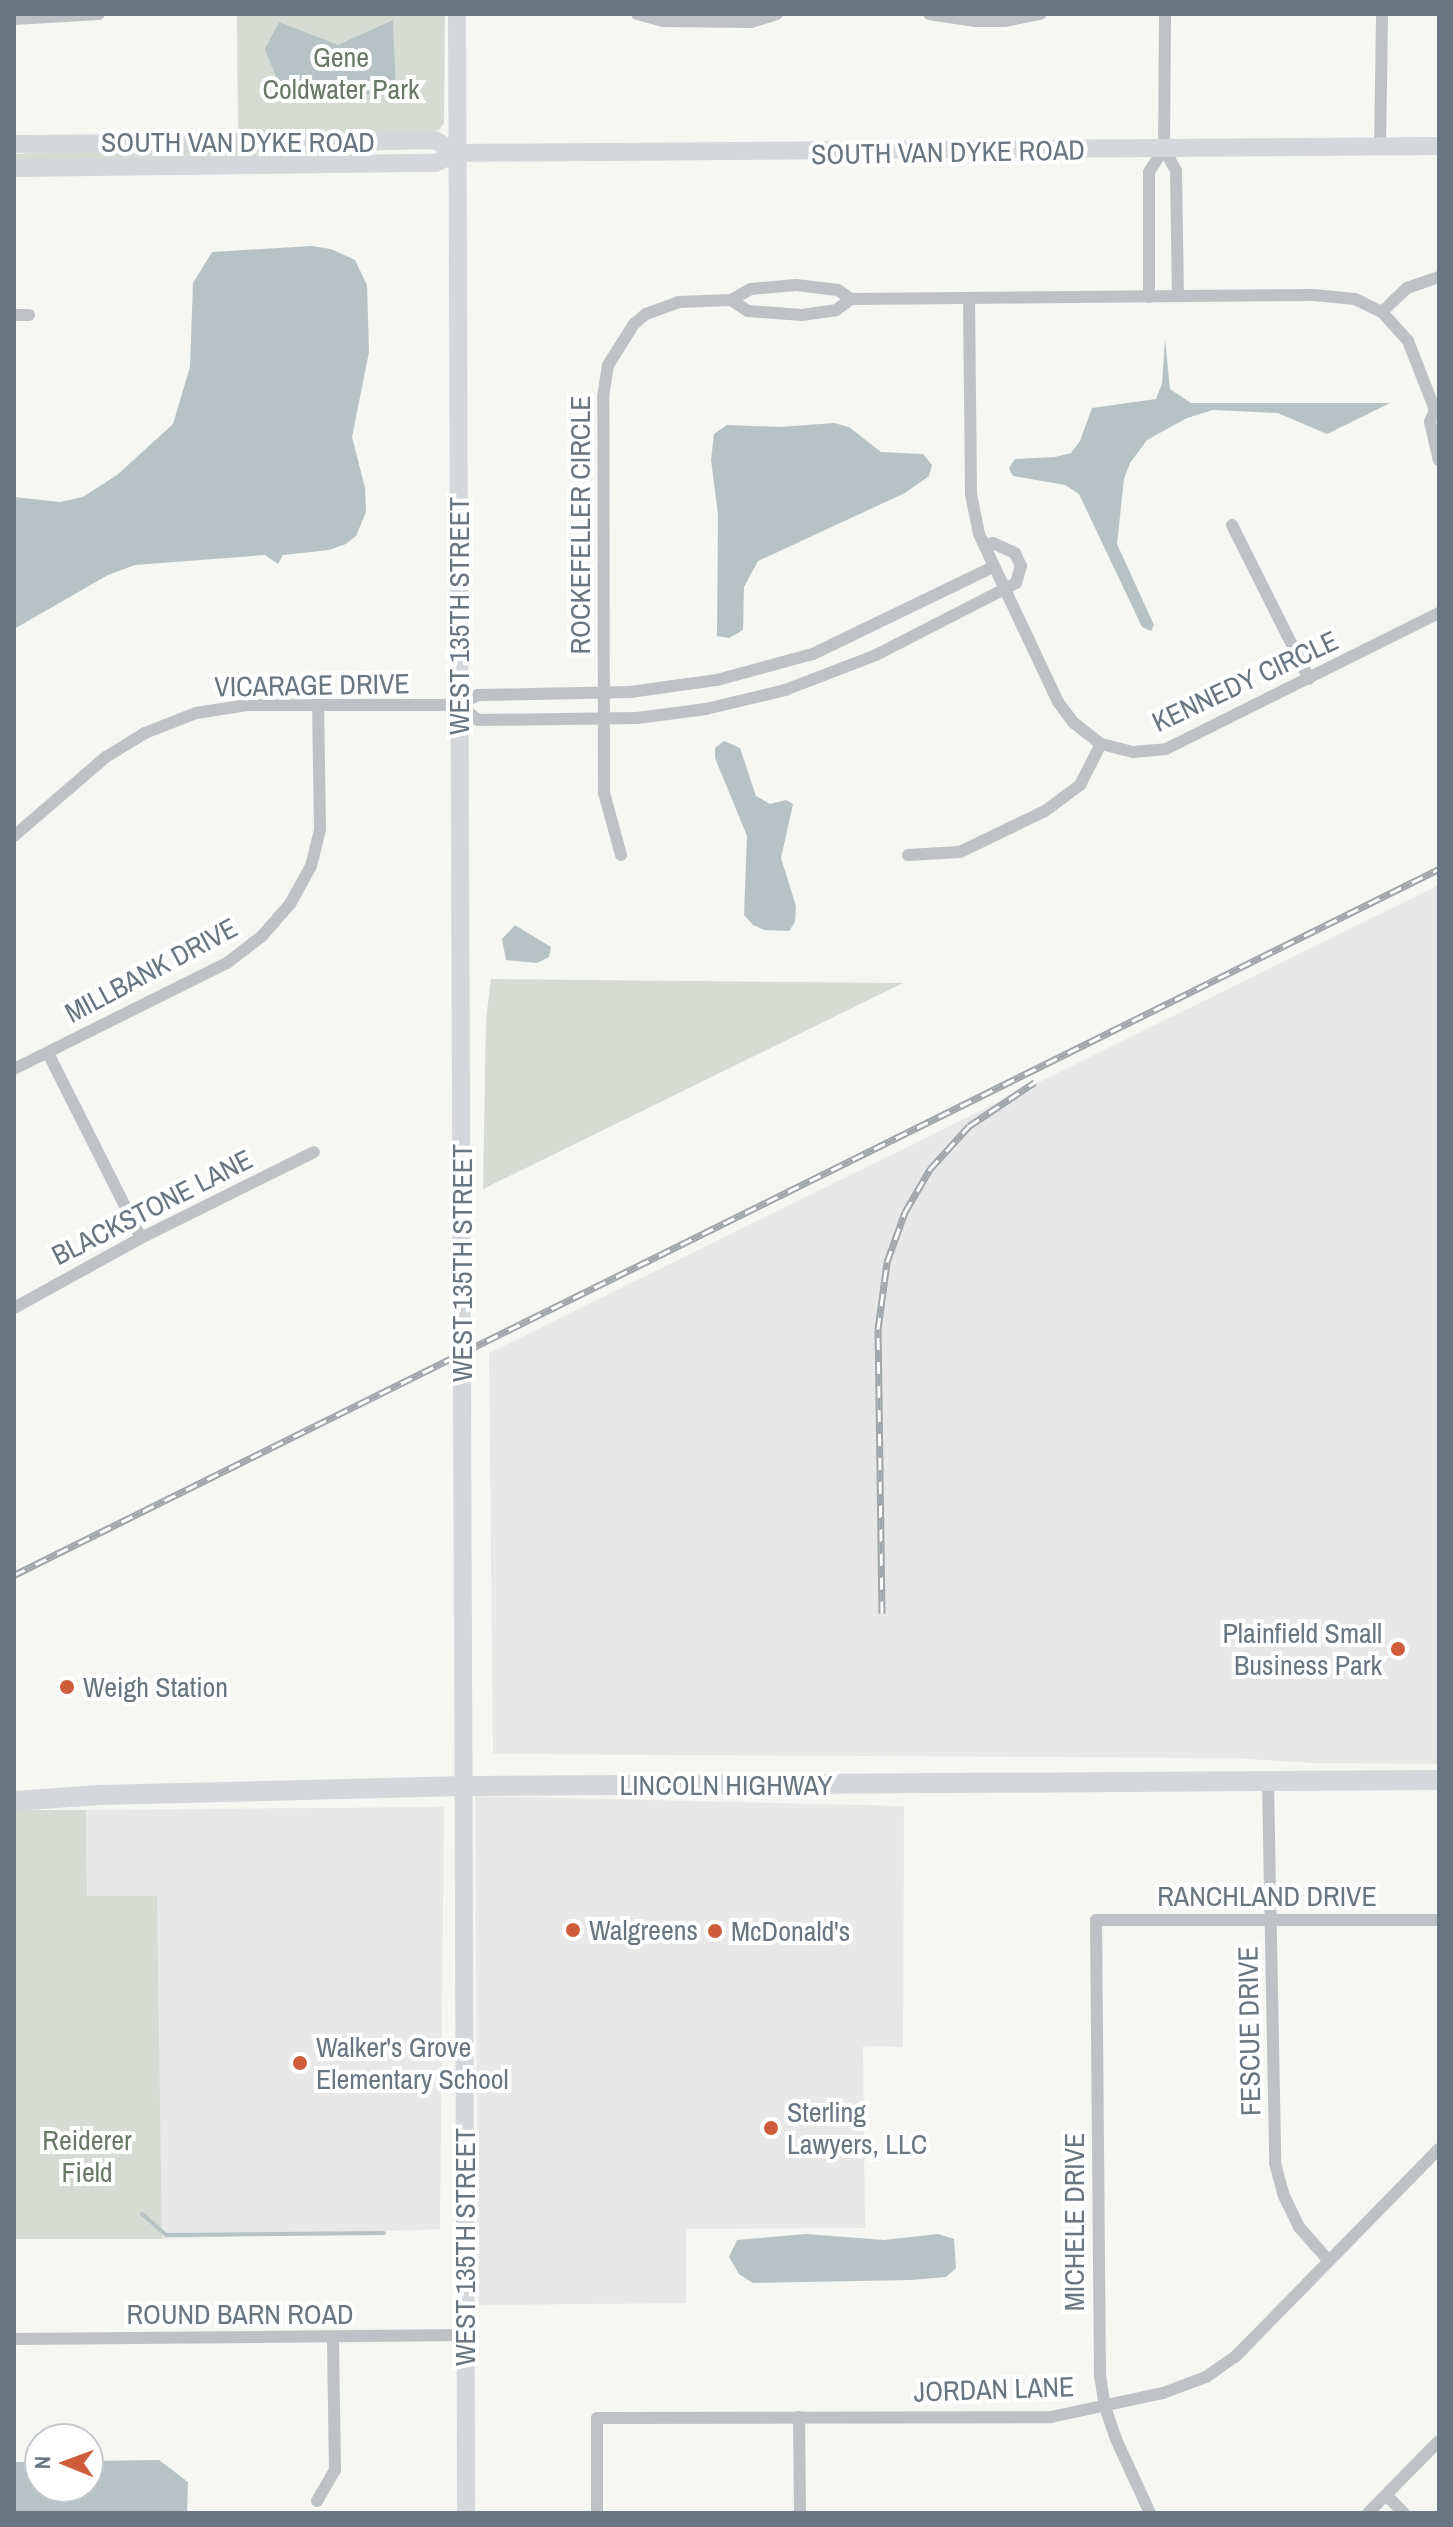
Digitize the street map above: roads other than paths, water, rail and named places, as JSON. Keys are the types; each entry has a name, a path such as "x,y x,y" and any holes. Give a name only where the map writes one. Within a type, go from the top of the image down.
{"main road":[{"name":"LINCOLN HIGHWAY","path":"14,1801 464,1786 1439,1780"}],"street":[{"path":"14,19 99,14"},
{"name":"WEST 135TH STREET","path":"457,14 466,2513"},
{"path":"637,14 663,21 751,22 777,14"},
{"path":"929,14 975,21 1004,21 1040,14"},
{"path":"1165,14 1164,149 1176,171 1178,296"},
{"path":"1380,147 1382,14"},
{"name":"SOUTH VAN DYKE ROAD","path":"14,144 435,140 457,153"},
{"name":"SOUTH VAN DYKE ROAD","path":"14,168 430,164 457,153 1439,146"},
{"path":"1164,149 1149,172 1149,297 1340,296 1355,299 1382,312 1408,341 1437,411 1430,422 1439,460"},
{"path":"1382,312 1407,288 1439,277"},
{"name":"ROCKEFELLER CIRCLE","path":"621,855 604,793 603,397 608,365 625,334 646,314 679,302 731,300 751,289 796,285 838,290 851,299 1149,297"},
{"name":"ROCKEFELLER CIRCLE","path":"731,300 748,311 802,315 836,310 851,299"},
{"name":"KENNEDY CIRCLE","path":"969,299 971,494 984,546 1058,702 1074,723 1101,744 1133,752 1166,749 1439,613"},
{"path":"14,315 29,315"},
{"path":"1232,525 1309,679"},
{"path":"984,546 993,543 1008,548 1021,566 1016,583 1005,592"},
{"name":"VICARAGE DRIVE","path":"14,836 106,757 145,733 196,713 247,705 318,708 459,705 478,695 605,693 717,680 813,654 883,623 993,567"},
{"name":"VICARAGE DRIVE","path":"459,705 478,720 604,720 722,705 821,677 896,645 1005,592"},
{"path":"883,623 896,645"},
{"path":"813,654 821,677"},
{"path":"717,680 722,705"},
{"name":"MILLBANK DRIVE","path":"14,1069 227,963 262,936 290,904 311,866 320,829 318,708"},
{"path":"908,855 960,852 1045,811 1080,785 1101,744"},
{"path":"48,1053 141,1238"},
{"name":"BLACKSTONE LANE","path":"14,1308 141,1238 314,1152"},
{"name":"FESCUE DRIVE","path":"1268,1783 1275,2163 1284,2196 1299,2227 1329,2261"},
{"name":"RANCHLAND DRIVE","path":"1096,1920 1439,1920"},
{"name":"MICHELE DRIVE","path":"1096,1920 1099,2352 1105,2407 1150,2513"},
{"name":"JORDAN LANE","path":"597,2513 597,2418 1051,2417 1163,2393 1206,2377 1235,2357 1439,2149"},
{"name":"ROUND BARN ROAD","path":"14,2339 466,2335"},
{"path":"317,2501 335,2470 333,2338"},
{"path":"799,2417 800,2513"},
{"path":"1368,2513 1439,2441"},
{"path":"1386,2495 1404,2513"}],"waterway":[{"path":"142,2214 166,2235 384,2233"}],"railway":[{"path":"14,1575 1439,869"},
{"path":"882,1613 878,1329 887,1262 905,1212 930,1169 969,1126 1035,1082"}],"place":[{"name":"Plainfield Small Business Park","path":"1398,1649"},
{"name":"Weigh Station","path":"67,1687"},
{"name":"Walgreens","path":"573,1930"},
{"name":"McDonald's","path":"715,1931"},
{"name":"Walker's Grove Elementary School","path":"300,2063"},
{"name":"Sterling Lawyers, LLC","path":"771,2128"}],"park label":[{"name":"Gene Coldwater Park","path":"341,73"},
{"name":"Reiderer Field","path":"87,2156"}]}
